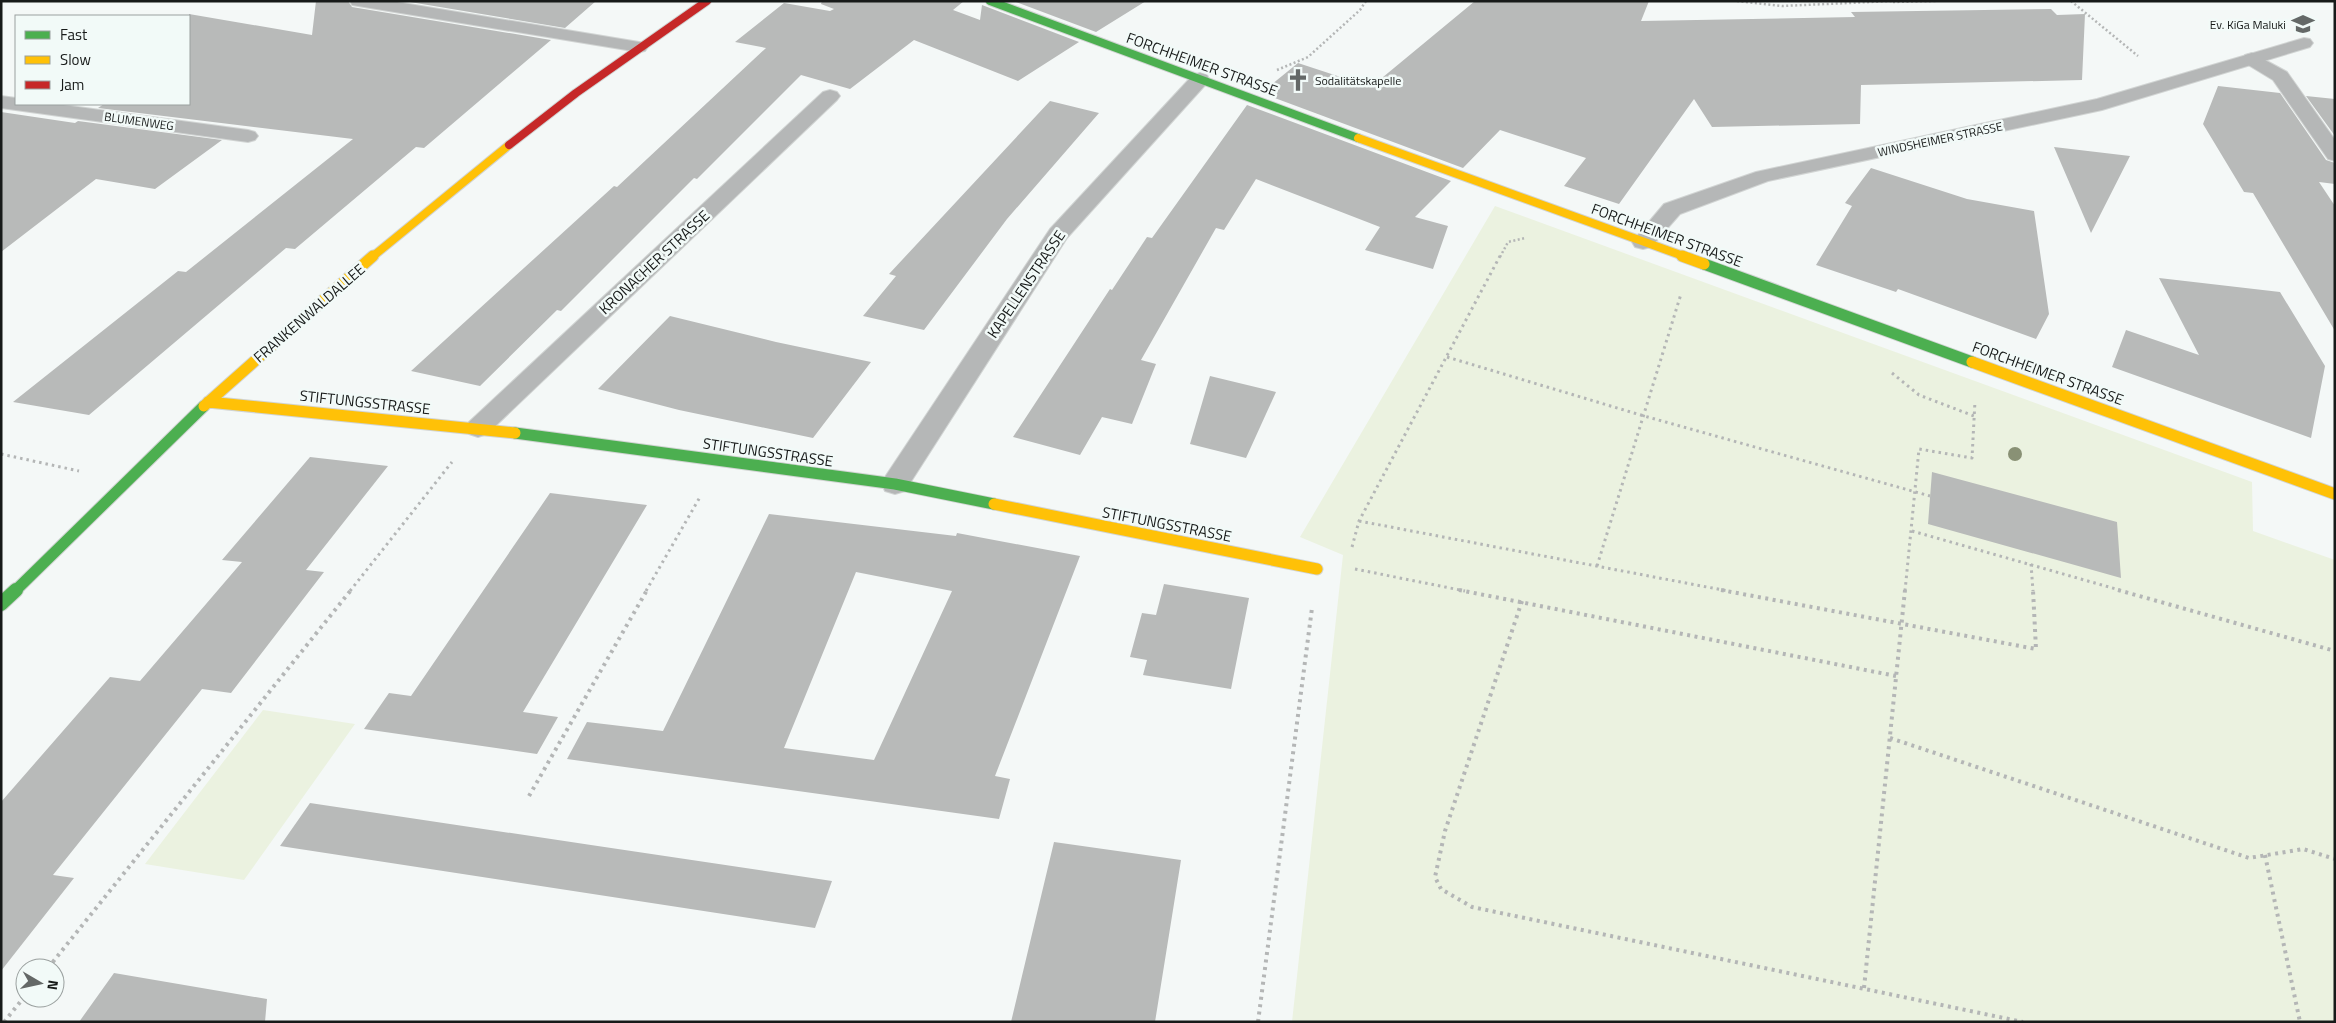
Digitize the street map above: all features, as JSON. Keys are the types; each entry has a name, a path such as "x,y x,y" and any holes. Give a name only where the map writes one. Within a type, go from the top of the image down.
{"street":[{"path":"358,1 639,47"},
{"name":"FRANKENWALDALLEE","path":"1,604 208,402 367,262 497,155 639,47 707,1"},
{"name":"FORCHHEIMER STRASSE","path":"990,1 1243,96 2335,494"},
{"name":"WINDSHEIMER STRASSE","path":"1643,242 1672,209 1763,176 2102,104 2304,43"},
{"path":"2252,59 2280,76 2335,155"},
{"name":"KAPELLENSTRASSE","path":"895,484 1058,234 1200,79"},
{"name":"KRONACHER STRASSE","path":"478,428 830,96"},
{"name":"BLUMENWEG","path":"1,102 15,104"},
{"name":"BLUMENWEG","path":"23,105 248,136"},
{"name":"STIFTUNGSSTRASSE","path":"208,402 478,428 895,484 1317,569"}],"path":[{"path":"1243,96 1266,74 1308,57 1360,10 1366,1"},
{"path":"1737,1 1782,6 1936,1"},
{"path":"2070,1 2171,84"},
{"path":"1352,550 1359,521 1508,242 1523,238 1532,241"},
{"path":"1597,566 1683,289"},
{"path":"1672,292 1681,295"},
{"path":"1446,357 1644,416 1930,496"},
{"path":"1864,988 1920,448 1972,458 1976,363"},
{"path":"1892,372 1919,395 1974,416"},
{"path":"56,958 167,822 478,428"},
{"path":"1,454 126,482"},
{"path":"529,796 721,460"},
{"path":"1359,521 2036,649 2031,564"},
{"path":"1912,531 2335,651"},
{"path":"1349,567 1896,676"},
{"path":"1258,1022 1317,569"},
{"path":"1522,601 1445,832 1435,877 1441,889 1472,907 2023,1022"},
{"path":"1890,738 2249,858 2303,850 2335,859"},
{"path":"2265,855 2300,1022"},
{"path":"4,1022 15,1008"}],"green space":[{"path":"1495,206 2252,482 2253,531 2335,560 2335,1022 1292,1022 1343,555 1300,537"},
{"path":"263,710 355,724 244,880 145,864"}],"building":[{"path":"316,1 348,1 352,7 551,40 424,148 416,147 295,249 286,248 89,415 13,402 178,271 186,272 353,139 98,108 102,105 190,105 189,14 312,35"},
{"path":"404,1 596,1 565,28"},
{"path":"822,1 964,1 953,10 980,20 982,5 1079,42 1018,81 914,40 850,89 801,75 697,179 694,178 561,311 557,310 480,386 411,371 614,186 617,187 766,48 735,42 784,3 830,11 834,9 821,4"},
{"path":"1013,1 1146,1 1096,32"},
{"path":"1475,1 1649,1 1641,21 1855,17 1851,12 2051,9 2057,15 2085,14 2082,80 1861,85 1860,124 1712,127 1694,99 1619,204 1564,186 1586,158 1500,130 1463,168 1261,93 1298,63 1371,87"},
{"path":"2218,86 2280,93 2326,160 2335,163 2335,184 2319,182 2335,206 2335,331 2253,193 2244,192 2203,124"},
{"path":"2306,96 2335,99 2335,136"},
{"path":"1050,101 1099,113 1007,219 924,330 863,316 896,276 889,274"},
{"path":"1247,105 1451,181 1415,217 1448,226 1433,269 1365,250 1380,227 1256,179 1224,230 1216,228 1141,360 1156,364 1132,424 1102,417 1080,455 1013,437 1110,289 1112,290 1147,237 1152,238"},
{"path":"1,112 75,123 78,121 222,140 155,189 96,179 1,252"},
{"path":"2054,147 2130,156 2091,233"},
{"path":"1871,168 1967,199 2034,211 2049,314 2036,339 1898,289 1896,292 1816,265 1852,206 1845,203"},
{"path":"2159,278 2280,292 2325,366 2311,438 2112,367 2126,330 2199,355"},
{"path":"670,316 776,342 871,362 813,438 679,410 598,389"},
{"path":"1210,376 1276,392 1246,458 1190,444"},
{"path":"310,457 388,466 306,570 324,572 231,693 202,689 53,875 74,878 1,971 1,802 110,677 140,681 242,562 222,560"},
{"path":"1932,472 2117,522 2121,578 1928,524"},
{"path":"550,493 647,505 523,712 558,717 537,754 364,729 389,693 411,696"},
{"path":"769,514 956,536 957,533 1080,556 995,776 1010,779 999,819 567,759 587,722 663,731","holes":["856,572 952,591 874,760 784,748"]},
{"path":"1164,584 1249,598 1231,689 1143,675 1147,660 1130,657 1142,613 1156,615"},
{"path":"310,803 832,881 815,928 280,846"},
{"path":"1054,842 1181,860 1155,1022 1011,1022"},
{"path":"114,973 267,999 265,1022 79,1022"}],"traffic: fast":[{"path":"990,1 1358,138"},
{"path":"1704,264 1972,362"},
{"path":"1,604 204,406"},
{"path":"515,433 895,484 994,504"}],"traffic: slow":[{"path":"1358,138 1704,264"},
{"path":"204,406 388,243 509,145"},
{"path":"1972,362 2335,494"},
{"path":"208,402 515,433"},
{"path":"994,504 1317,569"}],"traffic: jam":[{"path":"509,145 576,93 707,1"}],"place":[{"name":"Ev. KiGa Maluki","path":"2303,24"},
{"name":"Sodalitätskapelle","path":"1298,80"}]}
